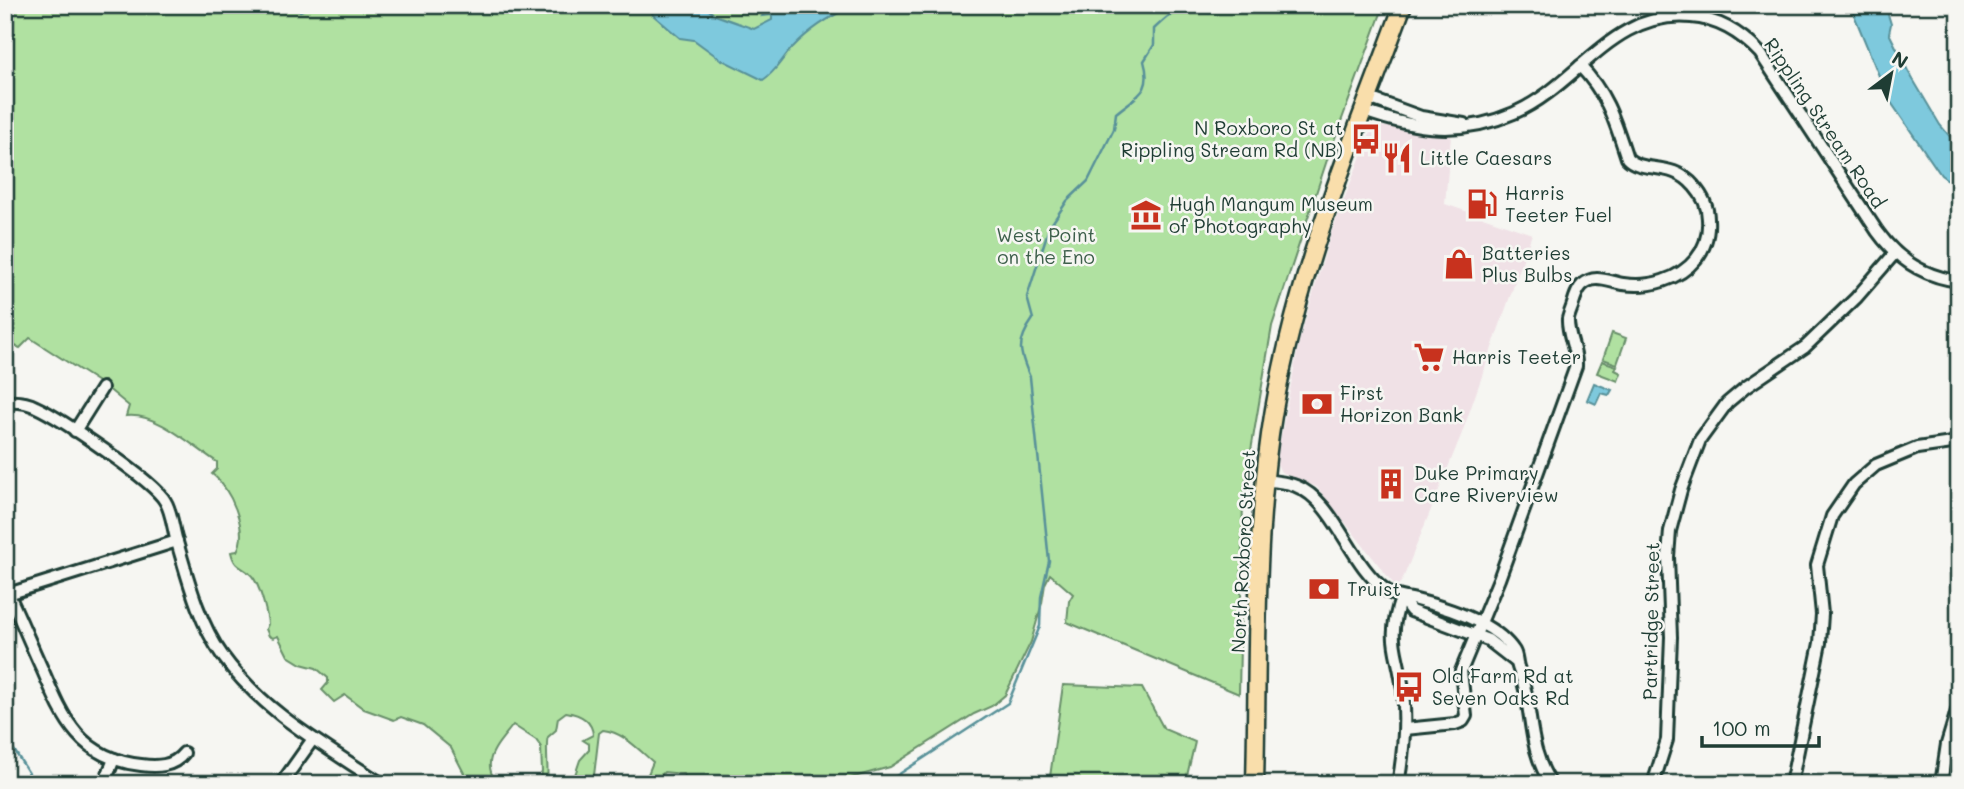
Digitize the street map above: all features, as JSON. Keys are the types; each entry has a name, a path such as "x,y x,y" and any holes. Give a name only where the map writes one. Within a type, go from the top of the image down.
{"highway":[{"name":"North Roxboro Street","path":"1255,784 1259,593 1265,480 1277,394 1299,297 1316,242 1403,5"}],"street":[{"name":"Rippling Stream Road","path":"1367,105 1419,127 1446,129 1496,120 1530,105 1625,31 1652,19 1675,16 1697,17 1715,22 1752,44 1769,64 1863,210 1895,253 1924,272 1959,281"},
{"path":"1405,729 1463,721 1466,713 1461,671 1499,579 1576,366 1577,357 1568,318 1576,293 1583,284 1592,279 1642,285 1671,278 1693,262 1707,238 1707,210 1695,186 1672,170 1631,163 1608,104 1580,66"},
{"name":"Partridge Street","path":"1653,784 1667,740 1671,636 1668,557 1670,531 1681,490 1700,440 1727,403 1805,347 1856,298 1895,253"},
{"path":"75,430 102,388"},
{"path":"5,402 22,402 35,406 75,430 153,486 166,501 189,582 221,653 244,683 266,705 379,782"},
{"path":"1791,784 1820,643 1822,614 1817,577 1818,555 1832,516 1854,484 1876,465 1917,448 1959,442"},
{"path":"1265,480 1297,486 1314,497 1369,575 1383,588 1401,598 1411,611 1475,634 1496,645 1516,662"},
{"path":"177,541 7,590 65,719 79,736 98,751 130,764 153,767 179,760 184,753"},
{"path":"1401,598 1415,599 1480,622 1501,637 1513,650 1528,698 1535,751 1551,784"},
{"path":"1398,784 1405,729 1401,675 1392,632 1401,598"},
{"path":"1941,784 1947,744 1959,704"},
{"path":"281,784 313,739"},
{"path":"104,784 114,759"}],"shaded area":[{"path":"1373,125 1451,136 1445,204 1532,234 1462,433 1402,581 1396,587 1317,487 1281,472 1276,462 1300,338 1331,233"}],"green space":[{"name":"West Point on the Eno","path":"5,5 1384,5 1328,157 1272,326 1243,498 1239,694 1067,622 1069,601 1073,594 1050,574 1045,584 1031,642 1005,695 992,706 974,714 890,767 829,784 683,784 686,778 683,774 664,772 654,784 644,784 653,762 624,738 603,730 599,733 593,784 572,784 580,760 589,750 589,744 583,740 593,735 590,725 584,719 566,712 558,718 556,730 547,740 547,784 537,784 542,772 541,747 536,740 513,725 498,744 490,761 496,784 463,784 465,775 451,748 423,725 401,717 394,720 364,709 345,695 334,702 322,690 328,683 328,678 316,668 301,664 288,656 278,636 269,636 258,586 249,573 237,565 231,552 237,551 241,532 231,499 212,474 217,469 217,462 162,425 138,416 126,416 129,406 106,387 30,338 20,348 5,342"},
{"path":"1612,333 1626,338 1617,364 1603,359"},
{"path":"1602,361 1617,366 1615,370 1621,373 1618,381 1597,373"},
{"path":"1063,685 1142,688 1164,729 1195,742 1185,784 1049,784"}],"water":[{"path":"648,5 703,5 715,15 754,29 772,20 772,15 762,16 766,10 783,5 854,5 806,35 763,80 720,59 694,40 680,38 653,15"},
{"path":"1850,5 1885,5 1891,24 1889,33 1908,71 1940,125 1959,147 1959,188 1941,175 1888,98"},
{"path":"1594,383 1612,390 1609,395 1601,393 1596,404 1587,400"}],"waterway":[{"path":"285,5 300,11 313,5"},
{"path":"884,784 1008,703 1040,626 1041,597 1049,561 1030,377 1021,348 1024,335 1033,319 1027,297 1049,228 1067,201 1088,181 1114,129 1116,113 1137,97 1145,86 1147,80 1144,61 1154,45 1154,29 1178,10 1191,9 1209,13 1226,5"},
{"path":"5,736 30,775 32,784"}],"place":[{"name":"N Roxboro St at Rippling Stream Rd (NB)","path":"1366,139"},
{"name":"Little Caesars","path":"1397,158"},
{"name":"Harris Teeter Fuel","path":"1482,204"},
{"name":"Hugh Mangum Museum of Photography","path":"1146,215"},
{"name":"Batteries Plus Bulbs","path":"1459,264"},
{"name":"Harris Teeter","path":"1429,357"},
{"name":"First Horizon Bank","path":"1317,404"},
{"name":"Duke Primary Care Riverview","path":"1391,484"},
{"name":"Truist","path":"1324,589"},
{"name":"Old Farm Rd at Seven Oaks Rd","path":"1409,687"}]}
